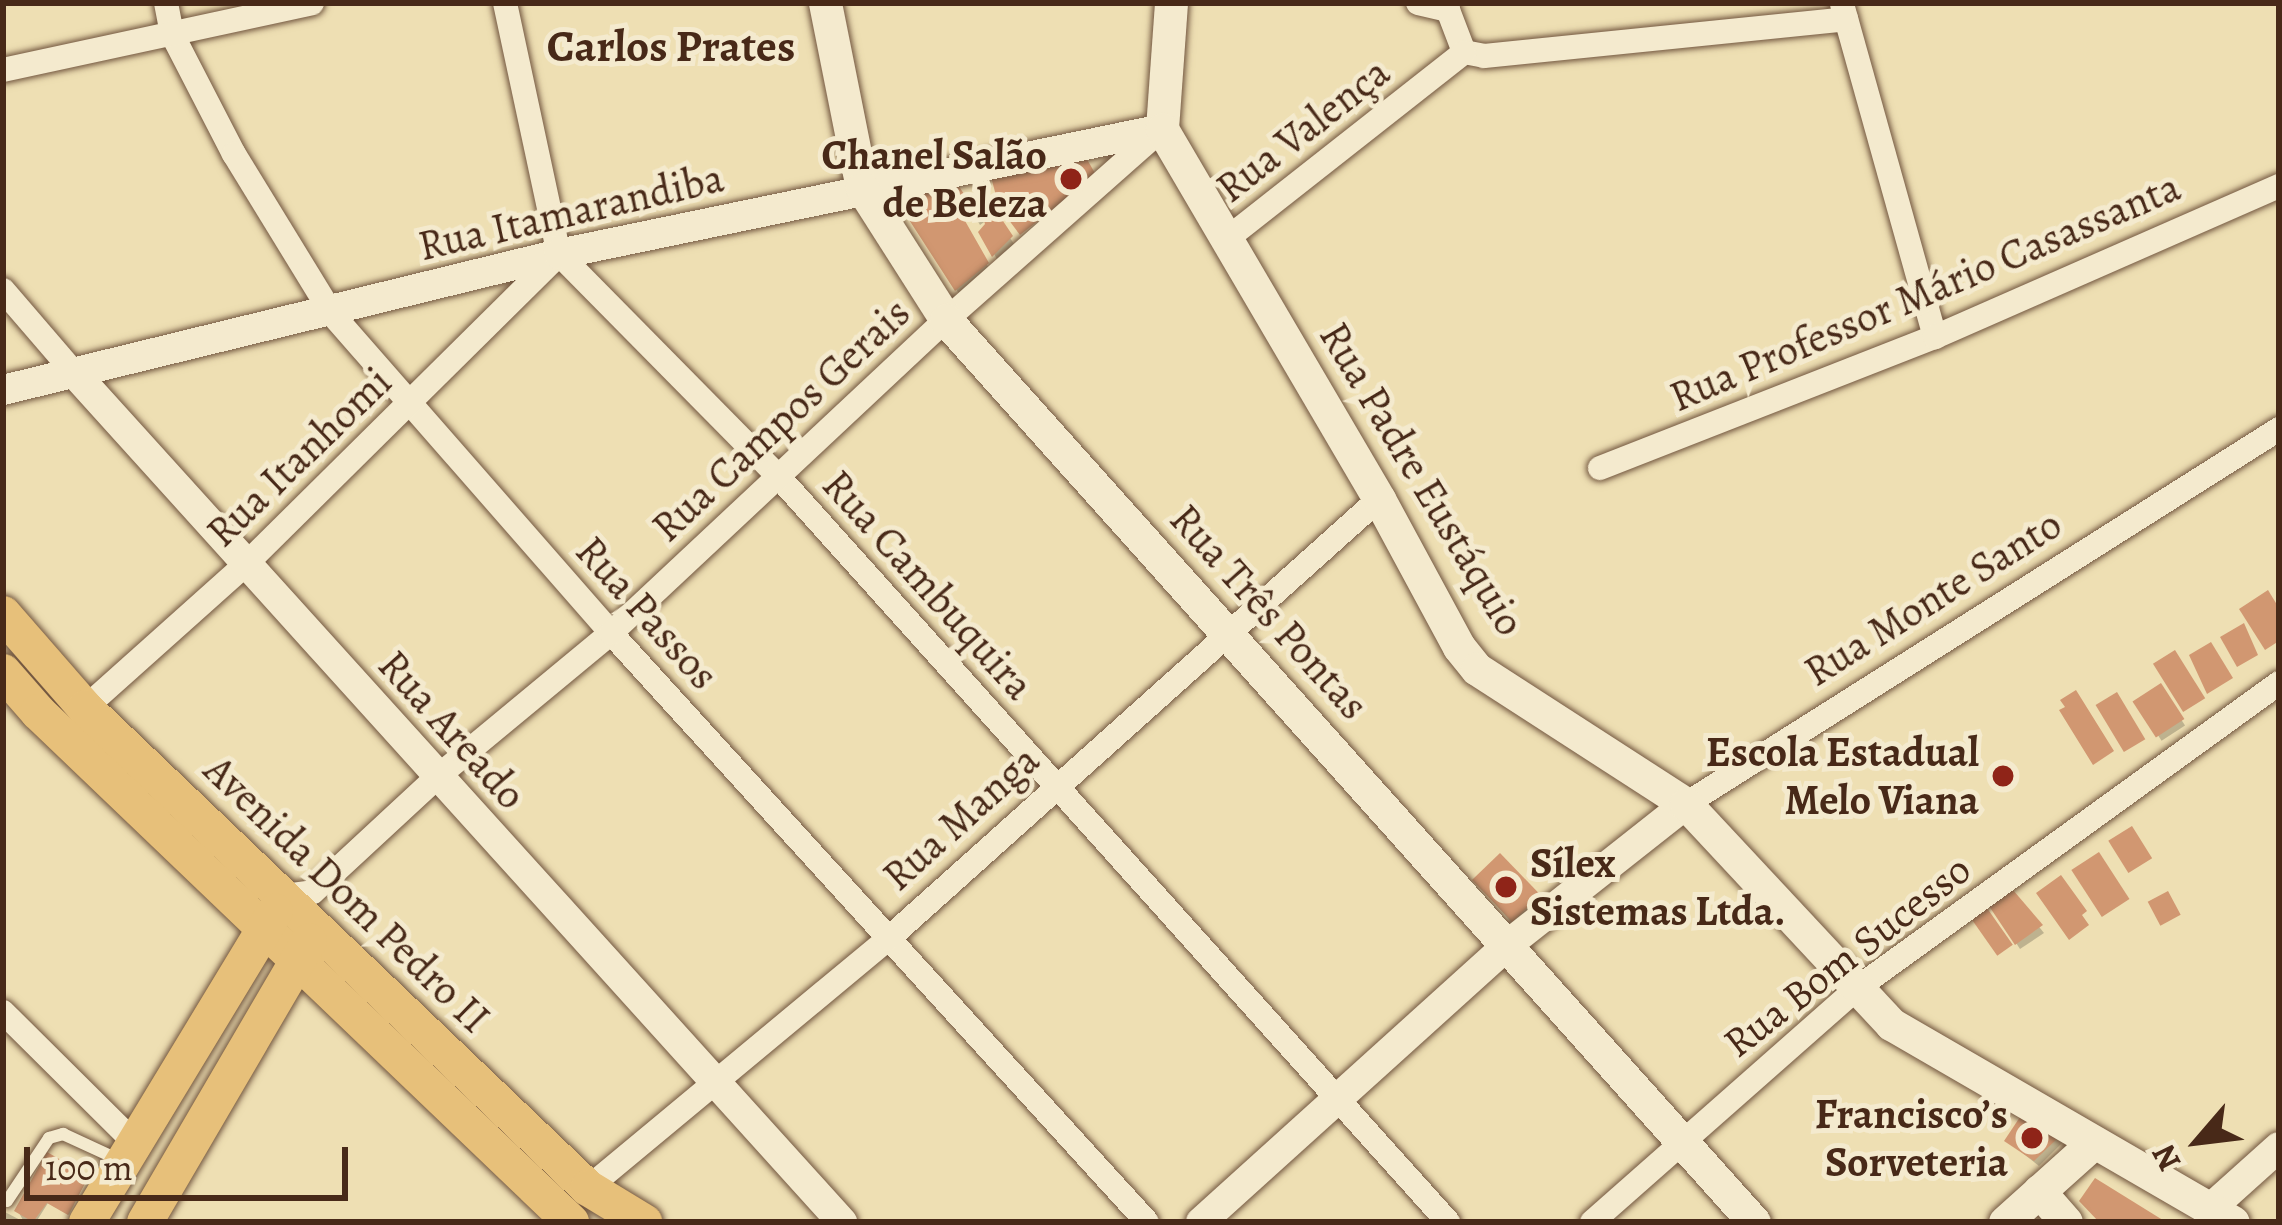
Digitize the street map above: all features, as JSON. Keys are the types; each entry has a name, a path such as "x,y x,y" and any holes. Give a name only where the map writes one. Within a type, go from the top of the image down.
{"main road":[{"name":"Rua Três Pontas","path":"825,3 862,188 946,320 1510,943 1754,1222"},
{"path":"1162,129 1171,3"},
{"name":"Rua Padre Eustáquio","path":"1162,129 1379,499 1459,647 1477,669 1686,804 1891,1024 2222,1215"},
{"name":"Avenida Dom Pedro II","path":"3,614 86,708 588,1188 644,1222"},
{"name":"Avenida Dom Pedro II","path":"3,672 38,712 558,1219"},
{"path":"87,1222 285,896"},
{"path":"145,1222 317,928"},
{"path":"2006,1222 2092,1144"},
{"path":"2038,1191 2066,1222"}],"street":[{"name":"Rua Passos","path":"166,3 172,34 234,154 332,314 611,633 1147,1222"},
{"path":"3,70 312,3"},
{"path":"505,3 559,254"},
{"path":"1418,3 1448,10 1464,52 1484,56 1844,11 1935,337"},
{"name":"Rua Valença","path":"1228,238 1464,52"},
{"name":"Rua Itamarandiba","path":"3,390 332,314 559,254 1162,129"},
{"name":"Rua Campos Gerais","path":"285,896 313,892 437,777 611,633 946,320 1162,129"},
{"name":"Rua Professor Mário Casassanta","path":"1600,468 1935,337 2279,186"},
{"name":"Rua Itanhomi","path":"86,708 246,564 559,254"},
{"name":"Rua Cambuquira","path":"559,254 778,476 1448,1222"},
{"name":"Rua Areado","path":"3,290 842,1222"},
{"name":"Rua Monte Santo","path":"1202,1222 1510,943 1686,804 2279,428"},
{"name":"Rua Manga","path":"588,1188 889,939 1379,499"},
{"name":"Rua Bom Sucesso","path":"1592,1222 1856,989 2279,682"},
{"path":"3,1012 129,1152"},
{"path":"2222,1215 2279,1148"}],"lane":[{"path":"7,1201 56,1135 129,1152"}],"building":[{"path":"1084,154 1096,175 1020,235 999,207 990,173"},
{"path":"958,185 966,197 956,205 989,263 955,291 895,198"},
{"path":"983,191 1013,236 992,257 978,232 985,224 982,215 974,221 964,205"},
{"path":"2268,590 2279,608 2279,641 2265,650 2239,609"},
{"path":"2244,623 2258,655 2237,667 2220,637"},
{"path":"2211,642 2233,678 2207,694 2189,655"},
{"path":"2175,650 2205,698 2183,712 2153,664"},
{"path":"2161,683 2184,719 2156,738 2132,702"},
{"path":"2076,690 2114,751 2093,765 2059,710 2065,707 2060,700"},
{"path":"2117,692 2145,739 2124,752 2096,705"},
{"path":"2132,826 2152,858 2128,873 2108,841"},
{"path":"2099,852 2129,899 2102,917 2071,870"},
{"name":"Sílex Sistemas Ltda.","path":"1500,853 1540,895 1512,922 1472,880"},
{"path":"2061,875 2087,911 2082,915 2089,925 2069,940 2036,893"},
{"path":"2013,890 2043,925 2015,945 1989,906"},
{"path":"2168,891 2181,915 2160,926 2148,902"},
{"path":"1987,908 2013,945 1997,956 1971,919"},
{"name":"Francisco’s Sorveteria","path":"2022,1114 2061,1135 2034,1161 2004,1141"},
{"path":"47,1152 89,1176 68,1215 47,1203 33,1222 14,1211"},
{"path":"2095,1178 2166,1222 2099,1222 2079,1201"}],"place":[{"name":"Chanel Salão de Beleza","path":"1071,179"},
{"name":"Escola Estadual Melo Viana","path":"2003,776"},
{"name":"Sílex Sistemas Ltda.","path":"1506,887"},
{"name":"Francisco’s Sorveteria","path":"2032,1138"}],"district":[{"name":"Carlos Prates","path":"671,47"}]}
